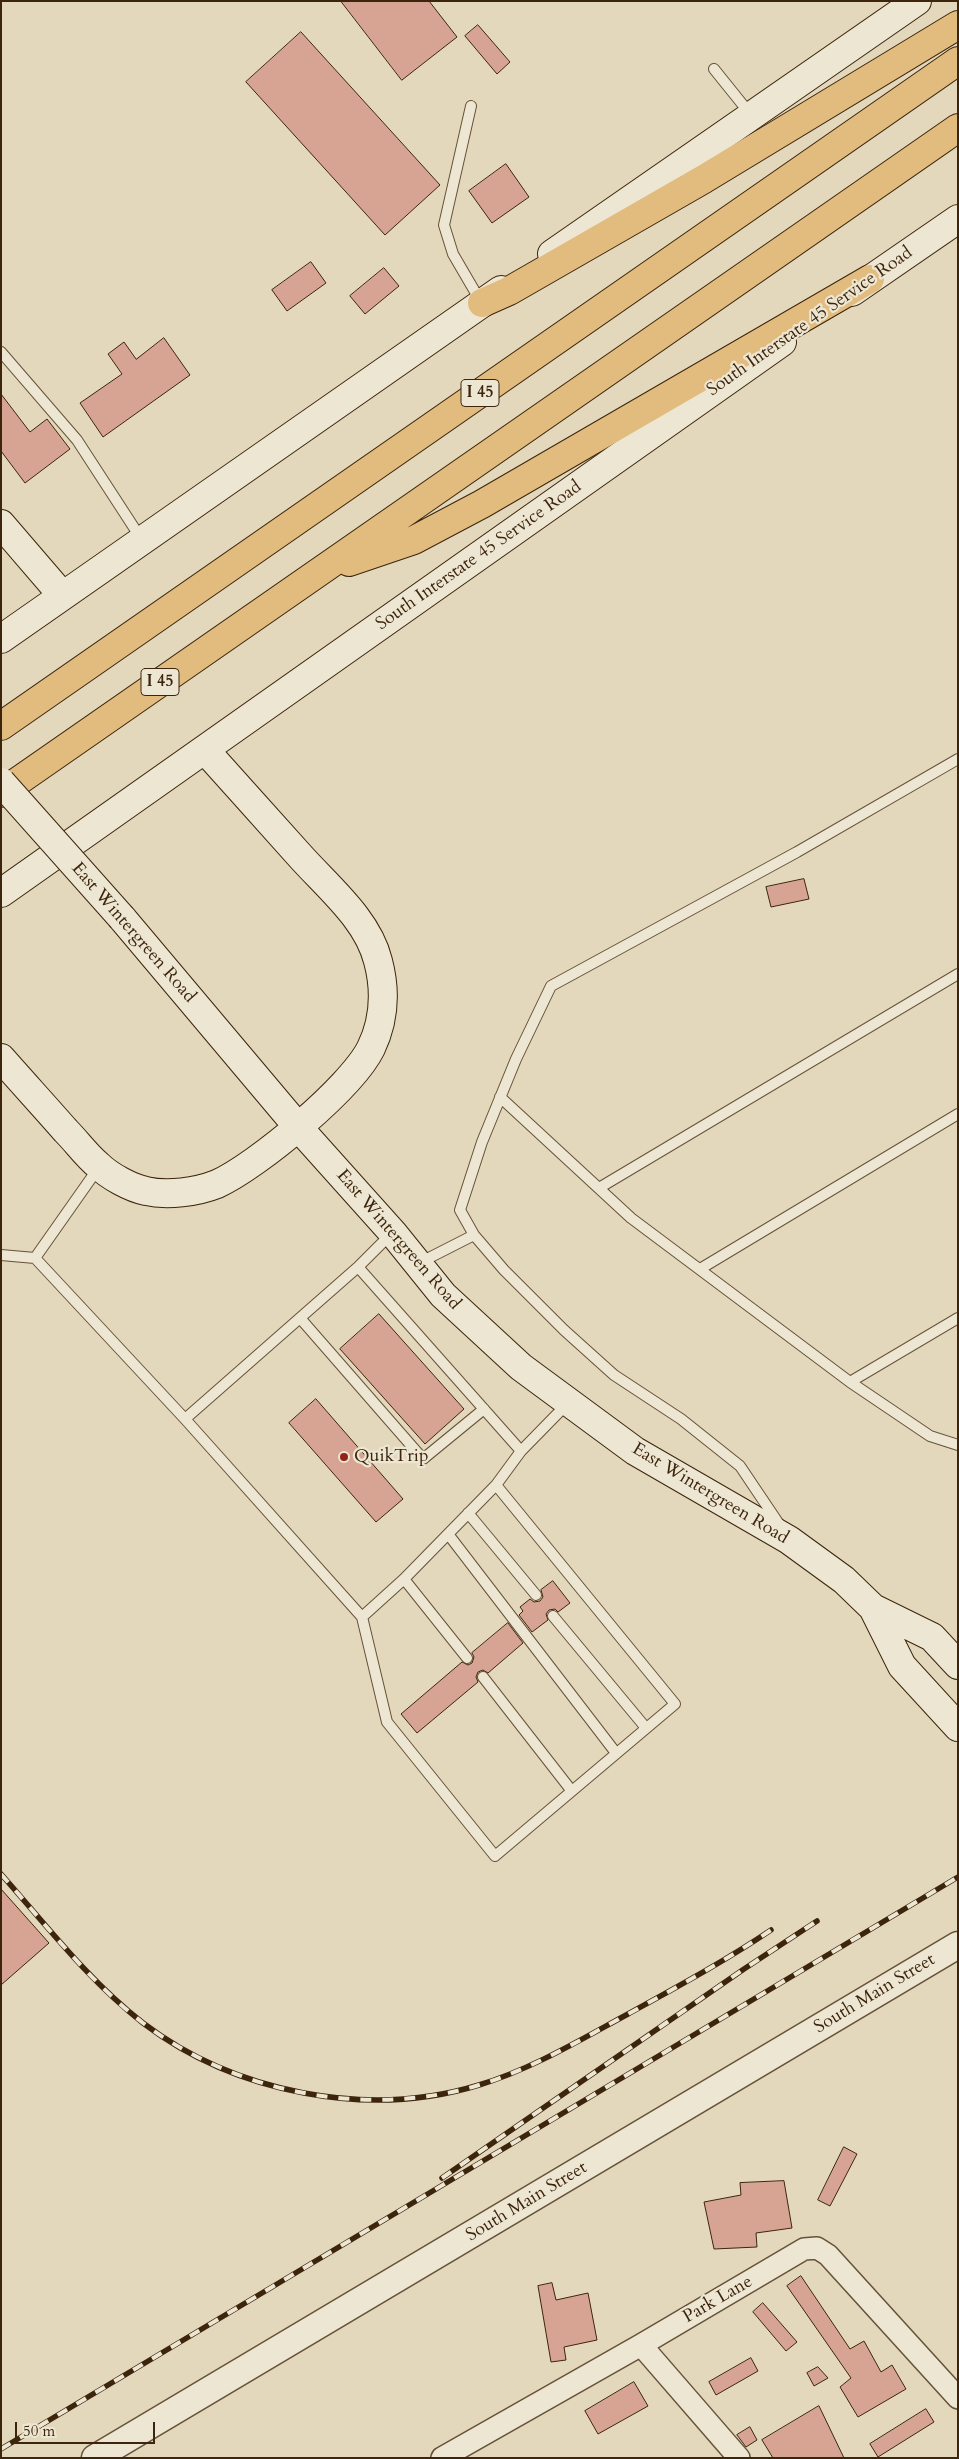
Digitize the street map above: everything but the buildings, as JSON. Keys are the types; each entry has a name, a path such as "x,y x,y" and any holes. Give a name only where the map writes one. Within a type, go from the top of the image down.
{"highway":[{"path":"482,303 509,291 704,179 958,25"},
{"name":"I 45","path":"1,726 958,61"},
{"name":"I 45","path":"1,793 958,128"},
{"path":"320,572 414,540 482,504 870,280"}],"main road":[{"path":"1,639 917,1"},
{"name":"South Interstate 45 Service Road","path":"1,893 958,219"},
{"path":"1,524 62,595"},
{"path":"1,1058 99,1167 128,1184 146,1191 192,1191 217,1184 260,1158 298,1127 350,1078 370,1049 382,1014 383,996 378,960 372,943 351,912 205,750"},
{"name":"East Wintergreen Road","path":"1,782 122,918 298,1127 393,1233 443,1295 521,1367 568,1403 635,1450 789,1540 844,1580 873,1608"},
{"path":"873,1608 932,1637 958,1665"},
{"path":"873,1608 902,1666 958,1727"}],"street":[{"name":"South Main Street","path":"95,2458 958,1945"},
{"name":"Park Lane","path":"442,2458 469,2452 641,2345 804,2249 817,2248 828,2255 958,2398"},
{"path":"641,2345 739,2458"}],"lane":[{"path":"714,69 752,116"},
{"path":"471,106 444,224 453,254 482,303"},
{"path":"1,352 77,440 142,541"},
{"path":"789,1540 740,1466 681,1419 614,1374 564,1330 504,1270 474,1235 460,1210 482,1142 500,1097 551,986 797,852 958,759"},
{"path":"599,1188 958,974"},
{"path":"500,1097 631,1218 850,1382 930,1436 958,1444"},
{"path":"700,1270 958,1114"},
{"path":"35,1258 99,1167"},
{"path":"185,1418 358,1267 393,1233"},
{"path":"418,1264 474,1235"},
{"path":"1,1255 35,1258 185,1418 362,1617 387,1722 495,1856 675,1704 496,1485"},
{"path":"358,1267 521,1451"},
{"path":"300,1318 423,1458 484,1408"},
{"path":"850,1382 958,1318"},
{"path":"362,1617 404,1579 496,1485 521,1451 568,1403"},
{"path":"468,1514 536,1595"},
{"path":"448,1534 616,1753"},
{"path":"404,1579 467,1658"},
{"path":"554,1616 646,1728"},
{"path":"483,1677 571,1790"}],"railway":[{"path":"1,1874 104,1989 143,2023 179,2047 219,2067 260,2082 304,2093 348,2099 393,2100 436,2095 479,2085 518,2071 574,2044 665,1994 771,1930"},
{"path":"1,2449 958,1877"},
{"path":"442,2178 744,1969 817,1921"}],"place":[{"name":"QuikTrip","path":"344,1457"}]}
